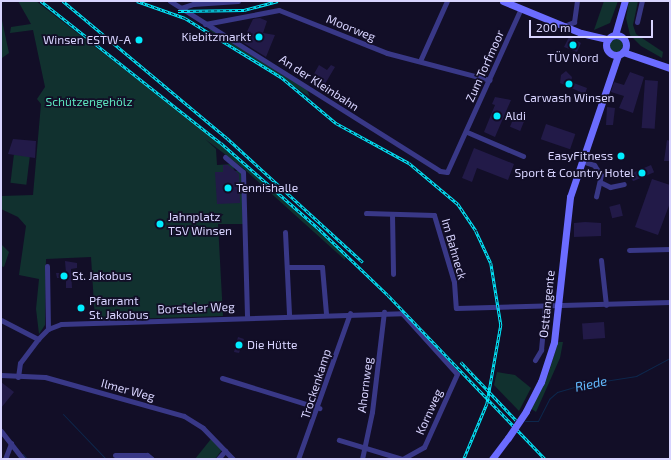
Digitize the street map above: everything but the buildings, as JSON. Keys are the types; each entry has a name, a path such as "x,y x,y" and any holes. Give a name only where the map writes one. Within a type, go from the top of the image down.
{"main road":[{"path":"503,1 568,25 582,33 613,39"},
{"path":"619,52 613,39 620,21 624,1"},
{"path":"613,39 619,52"},
{"path":"619,52 641,56 670,68"},
{"name":"Osttangente","path":"492,459 526,411 549,360 559,307 566,218 610,72 619,52"}],"street":[{"name":"An der Kleinbahn","path":"170,1 440,171 447,172"},
{"path":"181,8 193,4 238,1"},
{"path":"420,61 447,1"},
{"path":"568,25 577,1"},
{"path":"636,22 642,1"},
{"name":"Zum Torfmoor","path":"447,172 467,132 521,8"},
{"name":"Moorweg","path":"205,24 278,10 386,53 490,80"},
{"path":"467,132 523,156"},
{"path":"225,157 243,172 247,316"},
{"path":"582,161 599,170 602,183 596,196"},
{"path":"602,183 610,188 624,184"},
{"name":"Im Bahneck","path":"366,213 434,215 454,282 456,308 545,306"},
{"path":"392,214 393,274"},
{"path":"285,232 288,267 289,315"},
{"path":"629,250 670,249"},
{"path":"601,260 606,305"},
{"path":"18,377 20,363 38,339 48,329 47,266"},
{"path":"288,267 322,267 326,314"},
{"path":"535,360 540,350 545,306 559,307 670,302"},
{"name":"Borsteler Weg","path":"48,329 72,323 247,316 384,312 404,315"},
{"name":"Ahornweg","path":"362,459 365,448 384,312"},
{"name":"Trockenkamp","path":"298,459 319,408 350,313"},
{"name":"Kornweg","path":"340,440 402,459 416,457 424,447 457,374 404,315"},
{"path":"1,320 38,339"},
{"name":"Ilmer Weg","path":"1,375 18,377 45,377 184,416 203,428 233,459"},
{"path":"222,378 319,408"},
{"path":"1,431 23,459"},
{"path":"5,459 11,443"},
{"path":"218,459 225,451"},
{"path":"115,455 147,455 152,459"}],"green space":[{"name":"Schützengehölz","path":"18,1 36,1 218,142 345,255 345,260 243,168 205,139 216,149 217,165 233,164 234,171 241,171 243,224 218,224 223,316 95,320 91,257 46,259 45,325 39,334 36,309 39,279 19,275 26,226 18,217 1,209 1,196 33,195 41,104 37,99 45,87 33,30 10,33 11,27 31,24"},
{"path":"604,1 618,1 610,23 594,30"},
{"path":"629,1 638,1 633,25 636,34 663,52 662,58 641,46 630,35 626,18"},
{"path":"1,16 9,53 2,58 1,58"},
{"path":"211,29 307,90 310,97 209,30"},
{"path":"613,38 619,38 623,42 623,48 619,52 613,52 609,48 609,42"},
{"path":"14,154 30,156 26,185 10,183"},
{"path":"1,244 9,252 4,267 1,266"},
{"path":"558,342 563,342 560,358 536,412 530,408 548,375"},
{"path":"497,372 515,375 531,388 519,411 494,385"},
{"path":"211,439 222,450 215,459 195,459"}],"waterway":[{"name":"Riede","path":"525,421 538,421 549,399 557,392 585,384 636,376 670,358"},
{"path":"63,414 106,459"},
{"name":"Riede","path":"23,454 27,459"}],"railway":[{"path":"41,1 221,143 317,227 388,295 545,459"},
{"path":"63,1 227,138 363,262"},
{"path":"137,1 185,18 281,77 336,123 409,163 458,204 476,231 491,263 501,325 487,404 464,459"},
{"path":"178,11 244,10 278,1"},
{"path":"461,362 516,420"}],"place":[{"name":"Kiebitzmarkt","path":"259,37"},
{"name":"Winsen ESTW-A","path":"139,40"},
{"name":"TÜV Nord","path":"573,45"},
{"name":"Carwash Winsen","path":"569,84"},
{"name":"Aldi","path":"497,116"},
{"name":"EasyFitness","path":"621,156"},
{"name":"Sport & Country Hotel","path":"642,173"},
{"name":"Tennishalle","path":"228,188"},
{"name":"Jahnplatz TSV Winsen","path":"160,224"},
{"name":"St. Jakobus","path":"64,276"},
{"name":"Pfarramt St. Jakobus","path":"81,308"},
{"name":"Die Hütte","path":"239,345"}]}
